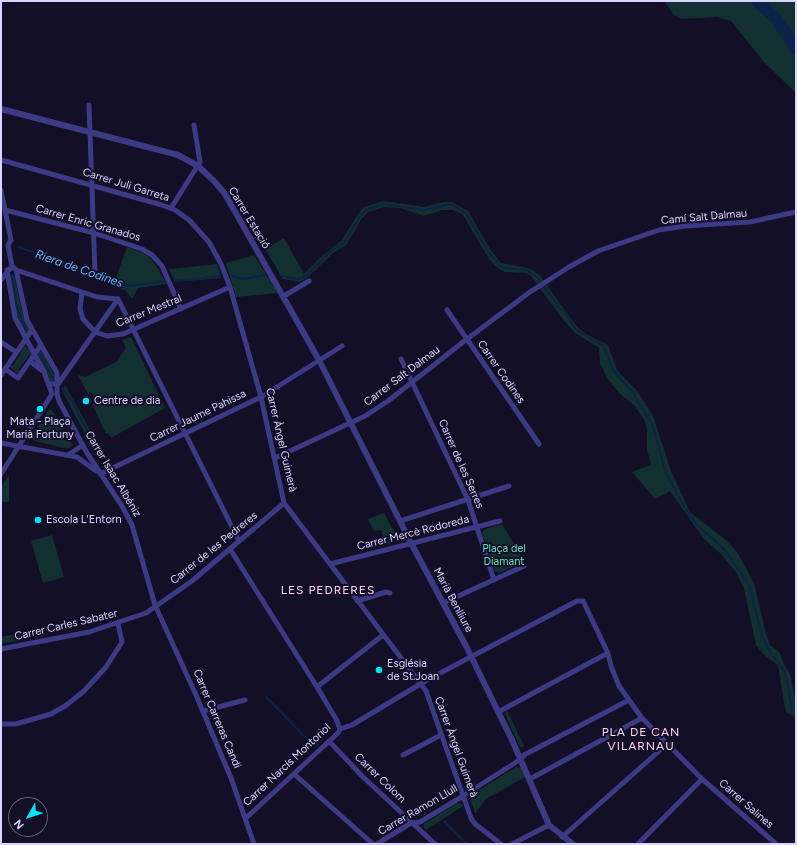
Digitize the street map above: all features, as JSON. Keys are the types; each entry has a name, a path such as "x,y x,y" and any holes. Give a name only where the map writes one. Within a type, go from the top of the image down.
{"street":[{"path":"89,105 95,273"},
{"name":"Carrer Estació","path":"1,109 178,155 198,166 225,194 319,360"},
{"path":"171,208 200,162 194,124"},
{"name":"Carrer Juli Garreta","path":"1,160 93,184 171,208 189,220 209,242 222,264 230,288"},
{"name":"Carrer Isaac Albéniz","path":"1,190 11,240 8,245 24,313 57,373 57,394 59,401 100,474 122,506 132,525 155,606"},
{"name":"Carrer Enric Granados","path":"5,210 94,233 137,246 152,255 167,276 181,309"},
{"name":"Camí Salt Dalmau","path":"492,319 544,283 598,251 659,230 685,226 750,222 796,212"},
{"path":"1,245 8,245"},
{"path":"1,280 7,270 14,268 97,297 118,299"},
{"path":"1,474 50,397 51,391 44,372 15,318 7,270"},
{"path":"284,296 309,281"},
{"name":"Carrer Mestral","path":"95,332 102,335 112,336 134,329 230,288"},
{"name":"Carrer Àngel Guimerà","path":"230,288 261,396 284,503 426,691 473,822 501,844"},
{"path":"82,292 81,314 86,324 95,332"},
{"path":"49,384 58,384 118,299"},
{"path":"118,299 239,541"},
{"name":"Carrer Codines","path":"447,310 539,444"},
{"name":"Carrer Salt Dalmau","path":"275,458 351,423 388,401 492,319"},
{"path":"1,376 32,330"},
{"path":"1,342 16,352"},
{"path":"5,369 18,378 41,345"},
{"name":"Carrer Jaume Pahissa","path":"100,474 185,435 261,396 342,346"},
{"name":"Carrer de les Serres","path":"401,359 468,500 494,580"},
{"name":"Marià Benlliure","path":"319,360 411,543 472,657 521,759 549,824 573,844"},
{"path":"30,361 44,372"},
{"path":"46,403 59,401"},
{"path":"1,443 78,457 87,462 100,474"},
{"path":"68,455 83,445"},
{"path":"400,521 509,486"},
{"name":"Carrer de les Pedreres","path":"155,606 181,589 284,503"},
{"name":"Carrer Mercè Rodoreda","path":"330,564 500,521"},
{"path":"230,549 336,718 340,729"},
{"path":"443,603 524,566"},
{"path":"358,601 386,592 390,593"},
{"name":"Carrer Narcís Montoriol","path":"246,818 329,742 340,729 352,725 421,684 577,601 583,601 608,653"},
{"name":"Carrer Carles Sabater","path":"1,649 54,640 118,624 146,613 155,606"},
{"name":"Carrer Carreras Candi","path":"155,606 203,711 231,778 254,844"},
{"path":"1,724 16,724 52,714 84,691 106,667 122,642 118,624"},
{"path":"317,687 383,635"},
{"path":"498,712 608,653"},
{"name":"Carrer Salines","path":"608,653 611,666 619,686 642,718 702,779 776,844"},
{"path":"203,711 245,700"},
{"name":"Carrer Ramon Llull","path":"377,844 411,823 420,822 463,796 521,759 524,755 629,700"},
{"path":"530,779 642,718"},
{"path":"403,754 441,735"},
{"name":"Carrer Colom","path":"329,742 411,823 435,844"},
{"path":"562,836 667,744"},
{"path":"294,774 372,844"},
{"name":"Carrer Salines","path":"638,844 702,779"},
{"path":"512,844 549,824"}],"green space":[{"path":"664,1 796,1 796,93 763,61 731,21 717,17 681,19 674,15"},
{"path":"383,201 424,207 443,202 452,202 468,211 490,249 501,263 528,268 534,271 541,277 577,327 586,334 608,345 617,370 638,392 653,416 671,471 690,512 727,541 737,552 754,583 770,645 780,653 784,665 790,674 796,702 796,717 787,713 785,708 778,665 763,654 756,645 744,588 736,572 721,554 703,538 670,491 655,499 632,472 651,465 647,449 647,429 645,421 634,405 620,394 607,378 600,363 599,348 575,333 561,317 531,276 526,273 505,272 499,269 489,259 463,215 453,210 442,210 424,216 400,208 384,207 368,212 362,218 346,245 333,253 308,277 300,282 283,279 265,249 284,238 304,274 321,257 342,240 364,207"},
{"path":"127,247 141,252 149,257 167,284 138,288 132,299 126,291 113,286"},
{"path":"254,255 278,293 236,297 226,263"},
{"path":"217,264 221,278 175,282 169,269"},
{"path":"14,275 22,311 30,329 26,335 16,313 10,281 11,276"},
{"path":"131,337 165,408 111,438 108,433 106,434 92,404 97,402 92,392 88,394 78,375 85,377 116,362 126,348 122,340"},
{"path":"25,345 32,354 29,355 18,370 20,372 17,373 10,367 11,365 13,366"},
{"path":"41,350 54,374 56,379 54,382 50,381 38,355"},
{"path":"65,385 95,439 100,452 96,453 77,419 62,390"},
{"path":"49,410 52,410 73,445 68,449 31,440 30,438"},
{"path":"9,475 9,502 1,502 1,487"},
{"path":"384,513 399,541 385,545 381,530 374,531 368,519"},
{"name":"Plaça del Diamant","path":"502,524 524,561 499,573 494,571 482,533 485,529"},
{"path":"52,535 64,577 43,583 31,541"},
{"path":"23,632 25,640 1,643 1,637"},
{"path":"507,710 524,747 520,747 505,714"},
{"path":"516,767 521,768 525,777 486,799 475,814 470,798 473,794"},
{"path":"454,783 457,788 454,795 415,817 412,814 414,810"},
{"path":"457,803 462,804 463,806 426,830 424,828 424,824"}],"waterway":[{"path":"757,1 777,20 796,49"},
{"name":"Riera de Codines","path":"281,276 299,279 307,275 331,251 344,243 360,216 366,210 383,204 425,210 451,204 466,213 488,251 499,265 504,268 527,270 539,279"},
{"name":"Riera de Codines","path":"19,247 119,284 131,286 164,281"},
{"path":"12,275 16,305 26,330"},
{"name":"Riera de Codines","path":"232,276 243,279 266,275"},
{"name":"Riera de Codines","path":"175,281 220,276"},
{"name":"Riera de Codines","path":"544,286 560,309 564,310 576,330 603,345 613,370 633,393 652,424 666,473 681,501 696,524 725,550 749,585 762,636 770,652 785,672 792,709 796,712"},
{"path":"40,354 53,379"},
{"path":"62,388 72,401 98,452"},
{"path":"266,697 304,736 318,745"},
{"path":"444,821 467,844"}],"place":[{"name":"Centre de dia","path":"86,401"},
{"name":"Mata - Plaça Marià Fortuny","path":"40,409"},
{"name":"Escola L'Entorn","path":"38,520"},
{"name":"Església de St.Joan","path":"379,670"}],"district":[{"name":"LES PEDRERES","path":"328,590"},
{"name":"PLA DE CAN VILARNAU","path":"641,739"}]}
